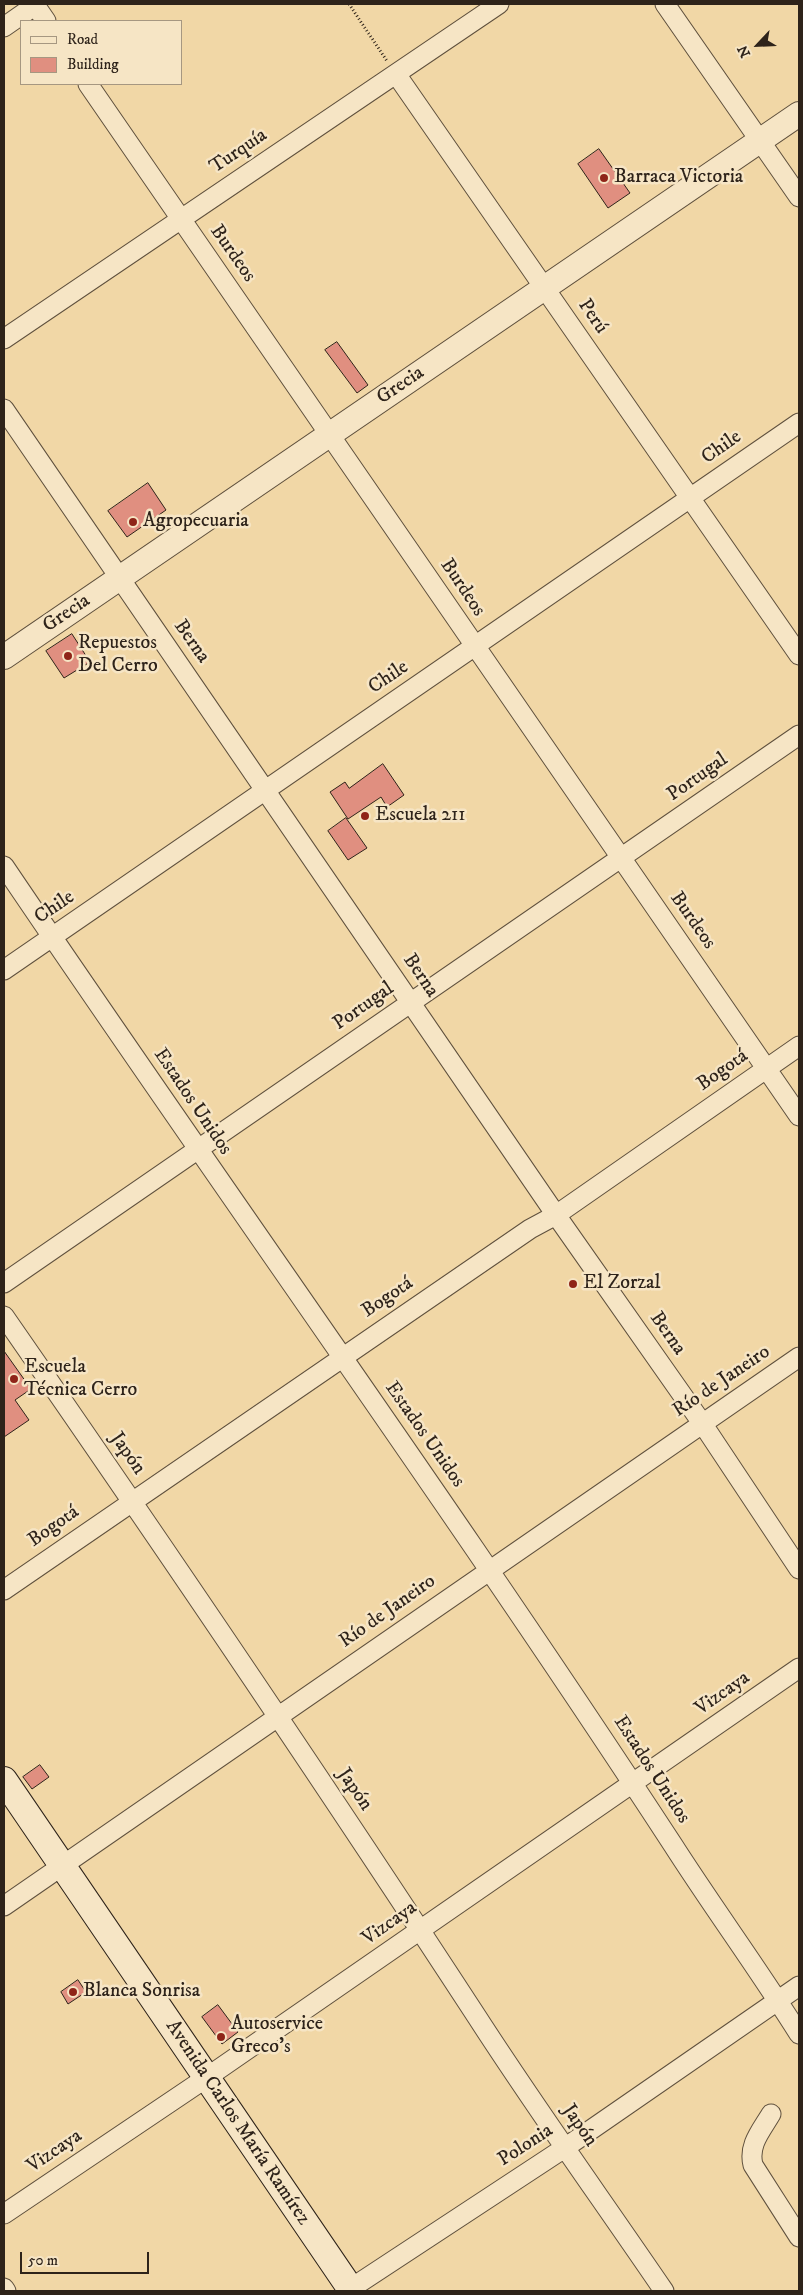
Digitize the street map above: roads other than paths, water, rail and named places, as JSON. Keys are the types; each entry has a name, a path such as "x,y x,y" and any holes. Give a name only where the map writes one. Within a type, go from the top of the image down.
{"main road":[{"name":"Avenida Carlos María Ramírez","path":"4,1780 351,2290"}],"street":[{"path":"4,27 36,4 45,20"},
{"name":"Turquía","path":"4,339 180,218 499,4"},
{"path":"665,4 799,197"},
{"name":"Perú","path":"396,74 799,655"},
{"name":"Burdeos","path":"89,85 799,1116"},
{"name":"Grecia","path":"4,657 799,114"},
{"name":"Berna","path":"4,409 556,1216 702,1423 799,1569"},
{"name":"Chile","path":"4,970 799,423"},
{"name":"Portugal","path":"4,1283 799,735"},
{"name":"Estados Unidos","path":"4,866 197,1149 413,1456 488,1570 634,1783 673,1846 799,2034"},
{"name":"Bogotá","path":"4,1590 530,1229 556,1216 799,1046"},
{"name":"Japón","path":"4,1316 278,1716 421,1929 478,2019 664,2291"},
{"name":"Río de Janeiro","path":"4,1906 799,1357"},
{"name":"Vizcaya","path":"4,2214 206,2078 799,1668"},
{"name":"Polonia","path":"351,2290 566,2147 799,1986"},
{"path":"771,2114 752,2147 750,2156 753,2165 799,2237"}],"place":[{"name":"Barraca Victoria","path":"604,178"},
{"name":"Agropecuaria","path":"133,522"},
{"name":"Repuestos Del Cerro","path":"68,656"},
{"name":"Escuela 211","path":"365,816"},
{"name":"El Zorzal","path":"573,1284"},
{"name":"Escuela Técnica Cerro","path":"14,1379"},
{"name":"Blanca Sonrisa","path":"73,1992"},
{"name":"Autoservice Greco's","path":"221,2037"}]}
